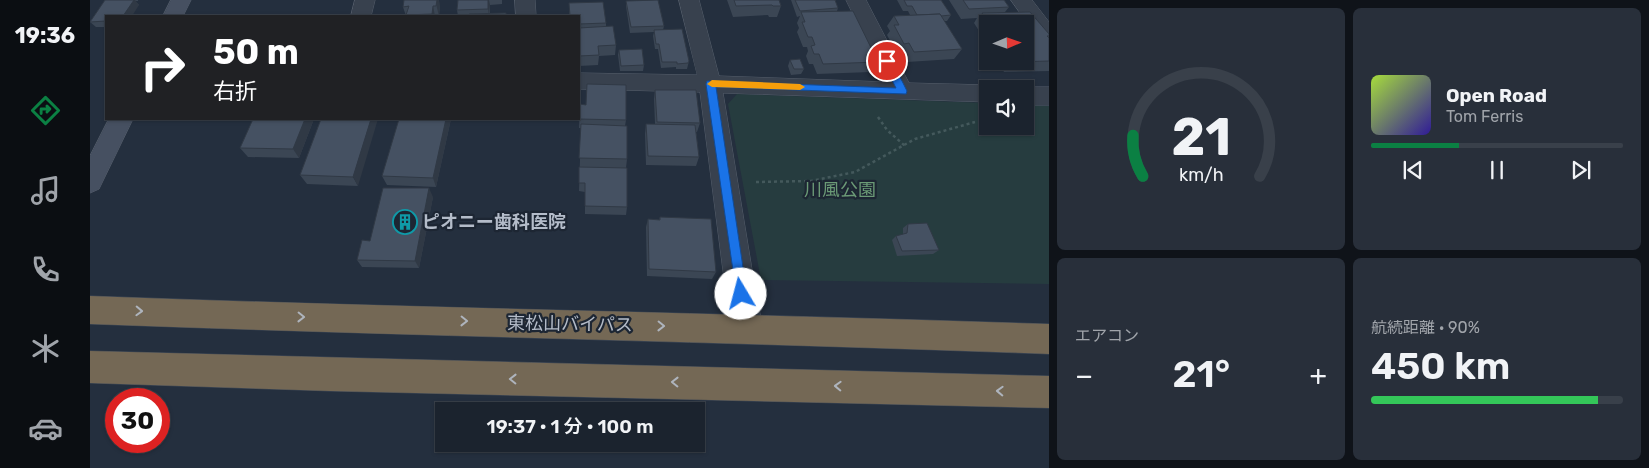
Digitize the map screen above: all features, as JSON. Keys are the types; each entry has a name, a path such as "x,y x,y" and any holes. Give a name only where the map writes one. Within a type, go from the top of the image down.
{"highway":[{"name":"東松山バイパス","path":"90,310 279,317 748,328 1049,339"},
{"path":"90,367 282,375 764,384 1049,392"}],"street":[{"path":"174,15 181,0"},
{"path":"361,15 365,0"},
{"path":"525,0 526,15"},
{"path":"688,0 710,84 741,294 748,328"},
{"path":"856,0 902,91"},
{"path":"1021,0 1049,37"},
{"path":"580,81 979,94"},
{"path":"1034,96 1049,96"},
{"path":"90,182 121,120"}],"path":[{"path":"725,181 811,181 855,172 915,139 954,126 979,121"}],"green space":[{"name":"川風公園","path":"737,94 979,103 979,135 1034,135 1034,105 1049,106 1049,284 761,280 728,104"}],"building":[{"path":"105,0 134,0 124,15 105,15 105,21 90,22"},
{"path":"404,0 437,0 436,6 433,6 432,14 406,15 409,6 403,7"},
{"path":"458,0 488,0 488,9 457,10"},
{"path":"658,0 664,26 631,27 626,1"},
{"path":"734,0 779,0 781,6 736,6"},
{"path":"795,0 835,0 838,8 800,11"},
{"path":"904,0 941,0 951,15 917,15 912,6 907,6"},
{"path":"963,0 1004,0 1009,7 969,9"},
{"path":"603,2 606,23 580,24 580,15 570,15 569,3"},
{"path":"853,11 878,62 823,64 819,54 814,54 811,46 815,45 812,37 808,37 802,22 805,22 801,12"},
{"path":"1030,12 1033,15 983,15 982,13"},
{"path":"506,13 506,15 468,15"},
{"path":"940,14 962,49 914,52 909,43 904,44 894,25 899,25 894,16"},
{"path":"1034,17 1049,34 1047,36 1049,38 1049,61 1034,61"},
{"path":"613,26 616,45 598,46 599,55 580,56 580,28"},
{"path":"682,29 688,63 662,62 654,30"},
{"path":"642,49 644,65 621,66 619,50"},
{"path":"800,59 804,69 794,69 790,60"},
{"path":"587,84 626,85 626,120 580,119 580,104 586,105"},
{"path":"655,90 696,90 700,123 657,122"},
{"path":"253,120 305,120 293,149 240,148"},
{"path":"321,120 371,120 353,177 300,175"},
{"path":"399,120 446,120 433,178 382,176"},
{"path":"581,124 627,126 627,159 579,158"},
{"path":"646,124 695,125 699,157 648,156"},
{"path":"579,167 627,168 627,207 585,206 585,183 579,183"},
{"name":"ピオニー歯科医院","path":"383,188 429,188 415,261 357,260 362,240 370,241"},
{"path":"660,217 711,219 716,272 649,269 648,219 660,220"},
{"path":"927,223 939,250 902,251 896,236 907,233 908,224"}],"slow traffic":[{"path":"712,84 800,87"}],"place":[{"name":"ピオニー歯科医院","path":"405,222"}],"route":[{"path":"741,294 710,84 902,91 887,61"}]}
